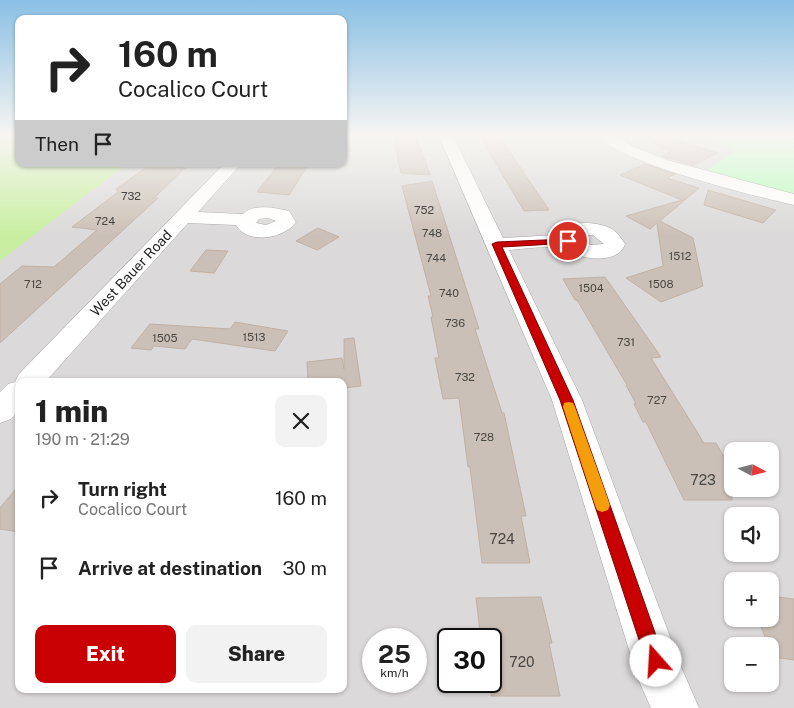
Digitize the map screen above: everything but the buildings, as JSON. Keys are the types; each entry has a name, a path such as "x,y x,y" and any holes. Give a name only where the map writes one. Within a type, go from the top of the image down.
{"street":[{"name":"West Bauer Road","path":"32,378 228,169"},
{"path":"462,169 566,400 662,679 675,708"},
{"path":"684,169 794,200"},
{"path":"184,216 246,220"},
{"path":"497,244 568,241"},
{"path":"0,411 15,396"}],"shaded area":[{"path":"0,169 794,169 794,708 0,708"}],"green space":[{"path":"0,169 120,169 0,261"},
{"path":"709,169 794,169 794,195 706,171"}],"slow traffic":[{"path":"569,407 602,505"}],"route":[{"path":"568,241 497,244 566,400 656,661"}]}
